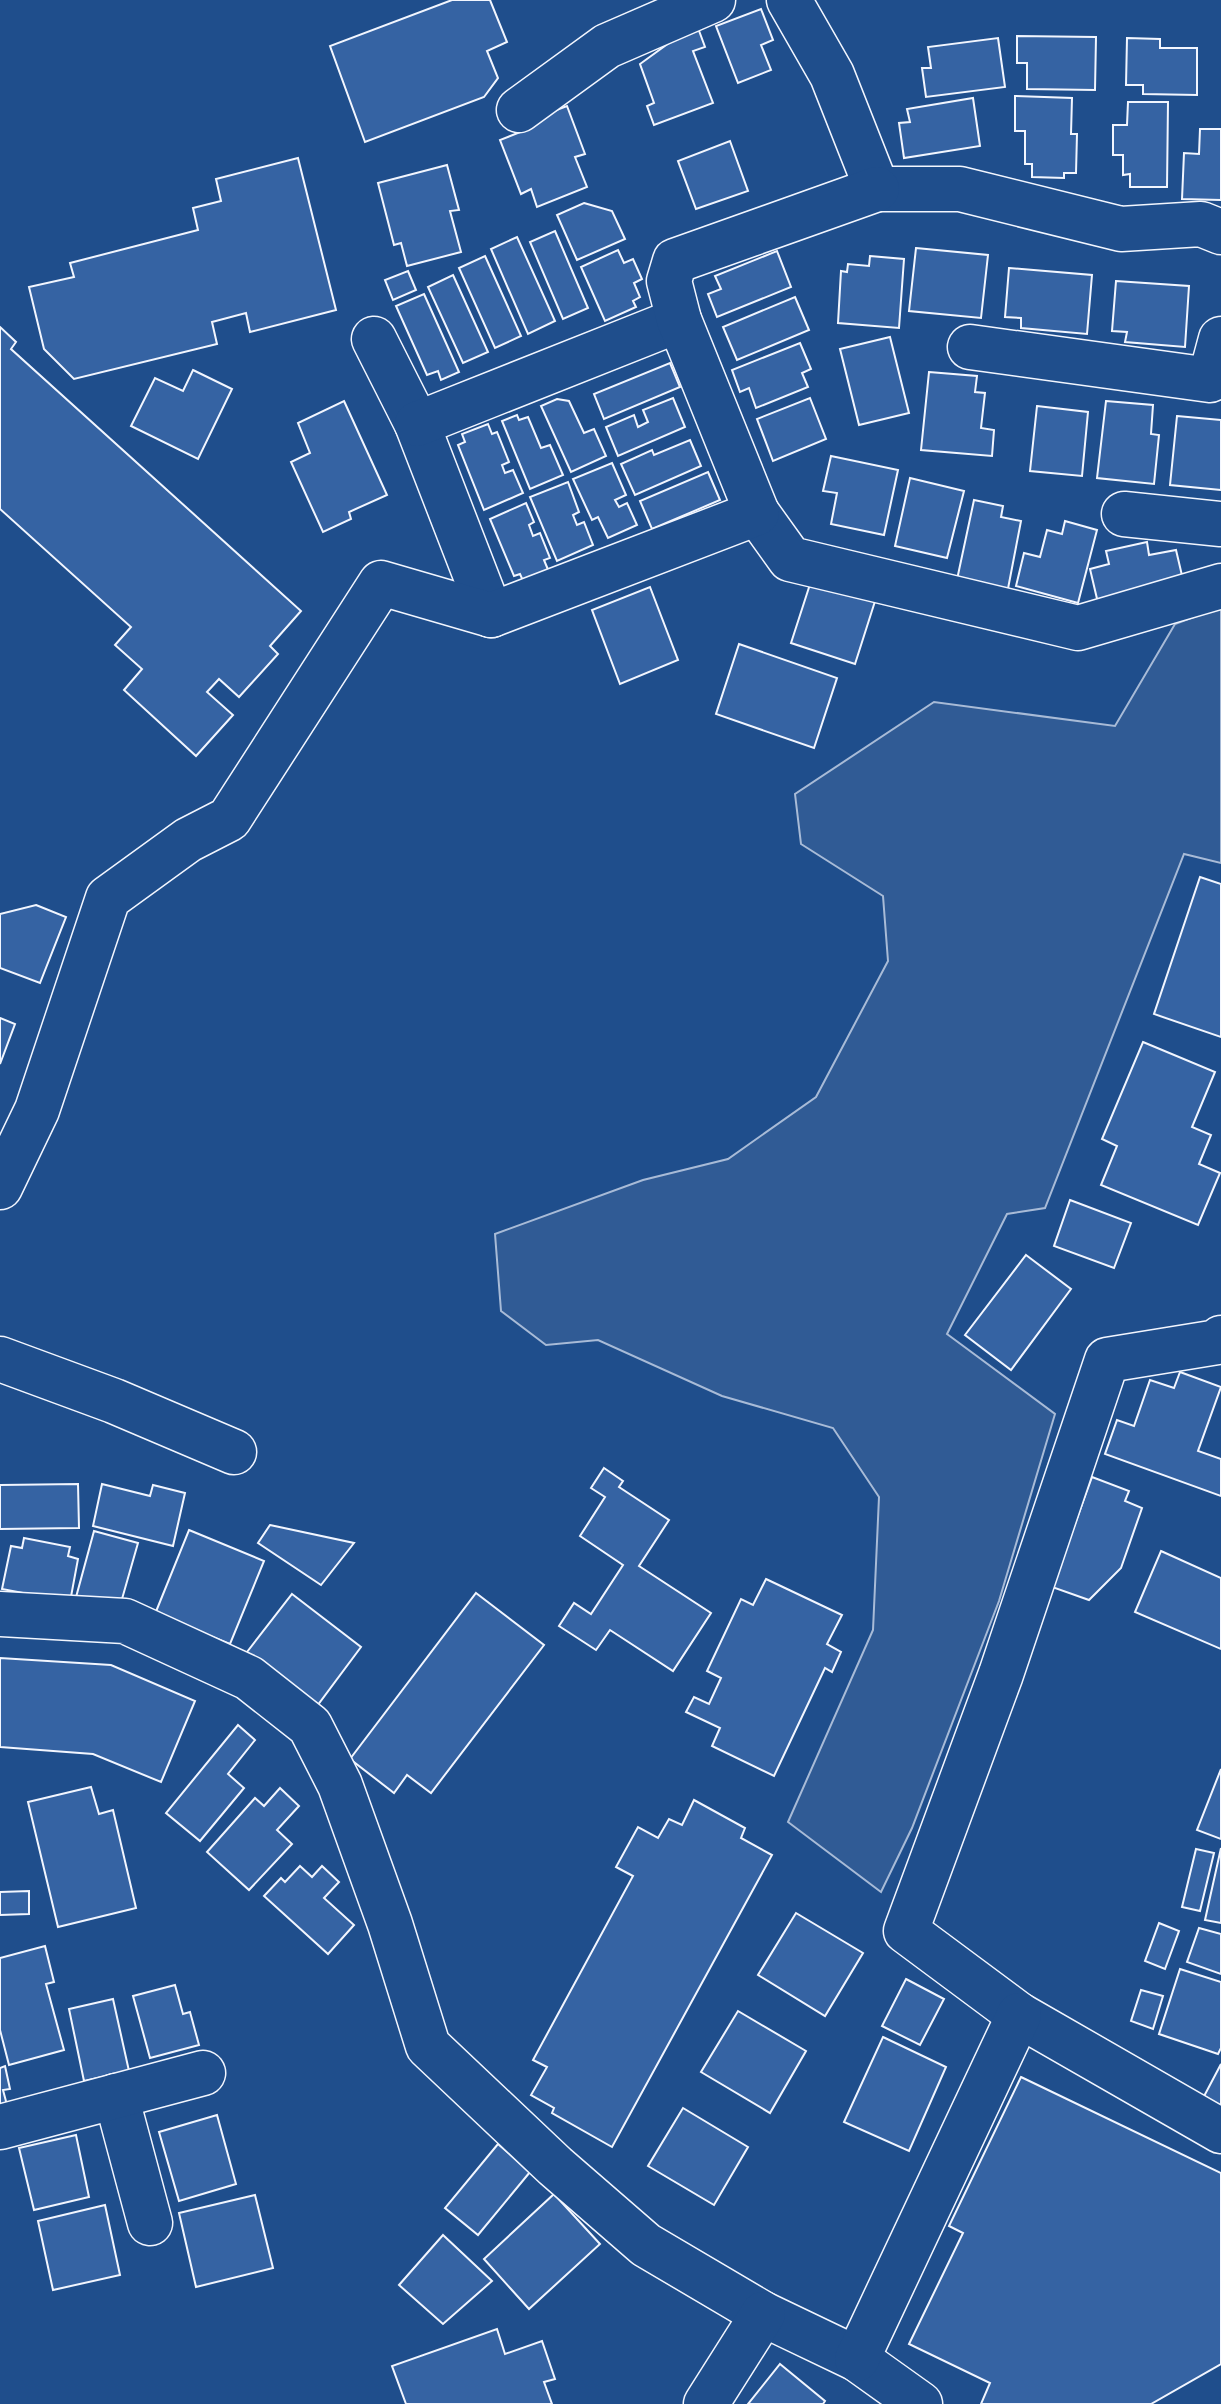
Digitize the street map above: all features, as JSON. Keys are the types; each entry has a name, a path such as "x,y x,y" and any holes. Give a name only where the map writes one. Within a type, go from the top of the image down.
{"street":[{"path":"519,110 607,46 713,0"},
{"path":"789,0 832,75 877,189"},
{"path":"1221,232 1201,224 1121,229 960,189 877,189 675,261 669,281 679,320 757,513 790,559 1078,628 1221,586"},
{"path":"417,424 679,320"},
{"path":"374,339 417,424 491,615"},
{"path":"970,347 1210,380 1221,339"},
{"path":"0,1187 37,1110 108,898 188,840 229,819 381,583 491,615 757,513"},
{"path":"1124,514 1221,524"},
{"path":"1221,1338 1218,1342 1107,1360 1001,1674 906,1931 1019,2015 1221,2131"},
{"path":"0,1359 114,1401 234,1452"},
{"path":"0,1614 125,1621 249,1678 310,1726 340,1785 390,1924 428,2046 555,2166 646,2245 763,2314 857,2359 920,2404"},
{"path":"857,2359 1019,2015"},
{"path":"0,2127 203,2073"},
{"path":"116,2096 150,2223"},
{"path":"706,2404 763,2314"}],"shaded area":[{"path":"1221,607 1221,863 1184,854 1045,1208 1007,1214 947,1334 1055,1414 999,1601 912,1828 881,1892 788,1822 873,1630 879,1497 833,1428 722,1396 598,1340 546,1345 501,1311 495,1234 643,1180 728,1159 816,1097 888,961 883,896 801,844 795,794 934,702 1115,726 1175,624"}],"building":[{"path":"452,0 490,0 507,42 487,51 498,78 484,97 365,142 330,46"},
{"path":"761,9 773,40 761,45 771,70 738,83 716,26"},
{"path":"698,28 705,47 693,51 713,103 654,125 647,106 654,103 640,64 680,35"},
{"path":"1017,36 1096,37 1095,90 1027,89 1027,63 1017,63"},
{"path":"998,38 1005,87 926,97 922,68 931,68 928,47"},
{"path":"1127,38 1160,39 1160,48 1197,48 1197,95 1143,94 1143,85 1126,85"},
{"path":"1015,96 1072,98 1071,134 1077,134 1076,173 1064,173 1064,178 1032,177 1032,164 1025,164 1025,131 1015,131"},
{"path":"973,98 980,146 904,158 899,123 910,122 907,109"},
{"path":"1128,102 1168,102 1167,187 1130,187 1130,174 1123,175 1123,155 1113,155 1113,125 1127,125"},
{"path":"567,106 585,154 575,157 587,187 537,207 531,189 521,194 500,140 533,127 530,120"},
{"path":"1200,129 1221,129 1221,200 1182,199 1184,153 1199,154"},
{"path":"730,141 748,191 696,209 678,161"},
{"path":"298,158 336,310 250,332 246,313 212,322 217,344 74,379 44,349 29,287 74,277 70,263 198,230 193,208 221,201 216,179"},
{"path":"447,165 459,210 450,211 461,252 407,266 401,243 394,245 378,183"},
{"path":"584,203 612,211 625,239 577,260 557,215"},
{"path":"555,231 588,308 563,319 530,242"},
{"path":"517,237 555,321 528,334 491,249"},
{"path":"916,248 988,255 981,318 909,311"},
{"path":"618,250 624,263 633,259 642,279 634,283 640,297 633,301 636,307 605,321 581,267"},
{"path":"777,251 791,287 717,317 708,294 721,289 715,276"},
{"path":"485,256 521,336 495,348 459,268"},
{"path":"870,256 904,259 899,328 838,323 841,271 847,272 848,264 869,266"},
{"path":"1009,268 1092,275 1087,334 1021,328 1021,318 1005,317"},
{"path":"408,271 416,290 393,300 385,280"},
{"path":"453,275 488,352 463,363 428,287"},
{"path":"1116,281 1189,286 1185,347 1125,342 1127,332 1112,331"},
{"path":"424,294 459,372 441,380 438,371 427,375 396,306"},
{"path":"795,297 809,330 737,360 723,327"},
{"path":"0,327 16,342 11,349 301,611 270,646 278,654 239,697 219,679 207,692 233,715 196,756 124,690 142,669 115,645 131,627 0,509"},
{"path":"890,337 909,413 859,425 840,349"},
{"path":"800,343 811,369 802,373 808,387 756,408 749,388 740,392 732,370"},
{"path":"670,363 680,387 604,419 594,394"},
{"path":"193,370 232,389 198,459 131,426 155,378 183,391"},
{"path":"929,372 977,376 975,392 985,393 981,428 994,430 992,456 921,450"},
{"path":"673,398 685,427 618,456 606,427 634,415 638,427 648,422 643,410"},
{"path":"810,398 826,439 773,461 757,419"},
{"path":"557,399 569,401 584,433 594,429 606,456 571,472 541,406"},
{"path":"344,401 387,495 349,512 351,519 323,532 291,462 310,453 298,423"},
{"path":"1106,401 1153,405 1151,434 1159,435 1154,484 1097,478"},
{"path":"1037,406 1088,412 1082,476 1030,471"},
{"path":"517,415 519,420 528,417 541,448 550,445 563,475 530,489 502,421"},
{"path":"1177,416 1221,420 1221,490 1170,485"},
{"path":"488,424 492,434 497,432 509,462 502,465 505,473 513,470 523,493 484,510 458,445 465,442 462,434"},
{"path":"690,440 701,466 635,495 621,464 652,450 654,455"},
{"path":"831,456 898,470 884,535 831,524 837,493 823,491"},
{"path":"612,463 626,495 615,500 619,507 627,503 637,525 608,538 598,517 592,520 573,479"},
{"path":"708,472 720,500 652,529 640,501"},
{"path":"910,478 964,491 947,558 895,546"},
{"path":"568,482 579,512 573,515 577,525 584,522 593,545 557,561 530,497"},
{"path":"974,500 1003,506 1001,517 1021,521 1006,599 955,589"},
{"path":"526,503 534,522 529,525 533,536 540,533 550,558 544,560 549,572 524,583 520,574 514,576 490,519"},
{"path":"1065,521 1097,530 1078,603 1016,586 1024,553 1040,557 1047,530 1062,534"},
{"path":"1147,542 1149,555 1176,550 1184,584 1098,603 1090,569 1109,564 1106,551"},
{"path":"813,575 877,595 855,664 791,643"},
{"path":"650,587 678,660 620,684 592,610"},
{"path":"739,644 837,678 814,748 716,714"},
{"path":"1200,877 1221,884 1221,1037 1154,1014"},
{"path":"36,905 66,917 40,983 0,968 0,914"},
{"path":"0,1018 15,1024 0,1064"},
{"path":"1143,1042 1215,1072 1192,1127 1211,1135 1199,1164 1220,1173 1198,1225 1101,1185 1117,1146 1102,1139"},
{"path":"1070,1200 1131,1223 1114,1268 1054,1246"},
{"path":"1026,1255 1071,1289 1011,1370 965,1335"},
{"path":"1180,1372 1221,1387 1198,1451 1221,1459 1221,1496 1105,1454 1117,1420 1134,1426 1150,1380 1174,1388"},
{"path":"604,1468 623,1481 619,1487 669,1520 639,1566 711,1613 673,1671 610,1630 596,1650 559,1626 574,1603 591,1614 623,1565 580,1536 605,1497 591,1488"},
{"path":"1092,1477 1129,1491 1125,1501 1142,1508 1121,1568 1089,1600 1052,1587"},
{"path":"78,1484 79,1528 0,1529 0,1485"},
{"path":"102,1484 150,1496 153,1485 185,1493 173,1546 93,1526"},
{"path":"270,1525 354,1543 321,1585 258,1543"},
{"path":"189,1530 264,1561 230,1644 155,1614"},
{"path":"94,1531 138,1543 120,1606 75,1601"},
{"path":"24,1538 70,1547 68,1556 78,1559 70,1602 2,1589 11,1546 22,1548"},
{"path":"1161,1551 1221,1578 1221,1649 1135,1612"},
{"path":"766,1579 842,1615 827,1644 841,1652 832,1672 825,1668 774,1776 712,1746 720,1728 686,1712 694,1697 709,1704 721,1678 707,1671 741,1599 753,1605"},
{"path":"476,1593 544,1645 431,1793 407,1775 394,1793 350,1759"},
{"path":"292,1594 361,1647 317,1706 247,1652"},
{"path":"0,1658 111,1665 195,1701 161,1782 93,1754 0,1747"},
{"path":"238,1725 255,1740 228,1774 244,1788 200,1841 166,1813"},
{"path":"1221,1769 1221,1839 1197,1830"},
{"path":"91,1787 99,1814 113,1810 136,1908 58,1927 28,1802"},
{"path":"280,1788 299,1806 277,1830 292,1844 249,1890 207,1852 255,1798 264,1806"},
{"path":"694,1800 745,1828 741,1838 772,1855 612,2147 552,2113 554,2108 531,2095 547,2067 533,2060 633,1876 616,1867 638,1827 658,1838 669,1819 682,1825"},
{"path":"1221,1848 1221,1923 1205,1920"},
{"path":"1196,1849 1214,1853 1200,1911 1182,1907"},
{"path":"300,1866 312,1877 322,1866 339,1882 324,1898 354,1925 328,1954 264,1896 281,1878 285,1882"},
{"path":"29,1891 29,1914 0,1915 0,1892"},
{"path":"796,1913 863,1953 825,2016 758,1975"},
{"path":"1159,1923 1179,1931 1165,1969 1145,1961"},
{"path":"1199,1928 1221,1934 1221,1974 1187,1962"},
{"path":"45,1946 54,1982 46,1984 64,2050 9,2065 0,2030 0,1958"},
{"path":"1180,1969 1221,1982 1221,2048 1218,2054 1159,2034"},
{"path":"906,1979 944,1999 920,2045 882,2026"},
{"path":"175,1985 183,2014 190,2012 199,2045 150,2058 133,1996"},
{"path":"1141,1990 1163,1996 1153,2029 1131,2021"},
{"path":"113,1999 129,2071 84,2081 69,2009"},
{"path":"738,2011 806,2051 770,2113 701,2072"},
{"path":"883,2037 946,2067 909,2151 844,2122"},
{"path":"1221,2064 1221,2110 1202,2100"},
{"path":"5,2066 10,2089 3,2090 7,2105 0,2107 0,2068"},
{"path":"1021,2077 1221,2173 1221,2364 1151,2404 981,2404 990,2383 909,2344 963,2233 949,2226"},
{"path":"683,2108 748,2147 714,2205 648,2166"},
{"path":"217,2115 236,2184 179,2201 159,2132"},
{"path":"76,2135 89,2197 34,2210 19,2148"},
{"path":"498,2144 530,2172 478,2235 445,2208"},
{"path":"554,2194 600,2244 529,2309 484,2259"},
{"path":"255,2195 273,2268 196,2287 179,2213"},
{"path":"105,2205 120,2275 53,2290 38,2221"},
{"path":"443,2235 492,2281 443,2324 399,2285"},
{"path":"497,2329 505,2354 542,2341 555,2379 544,2382 552,2404 406,2404 392,2366"},
{"path":"780,2364 825,2401 823,2404 748,2404"}]}
